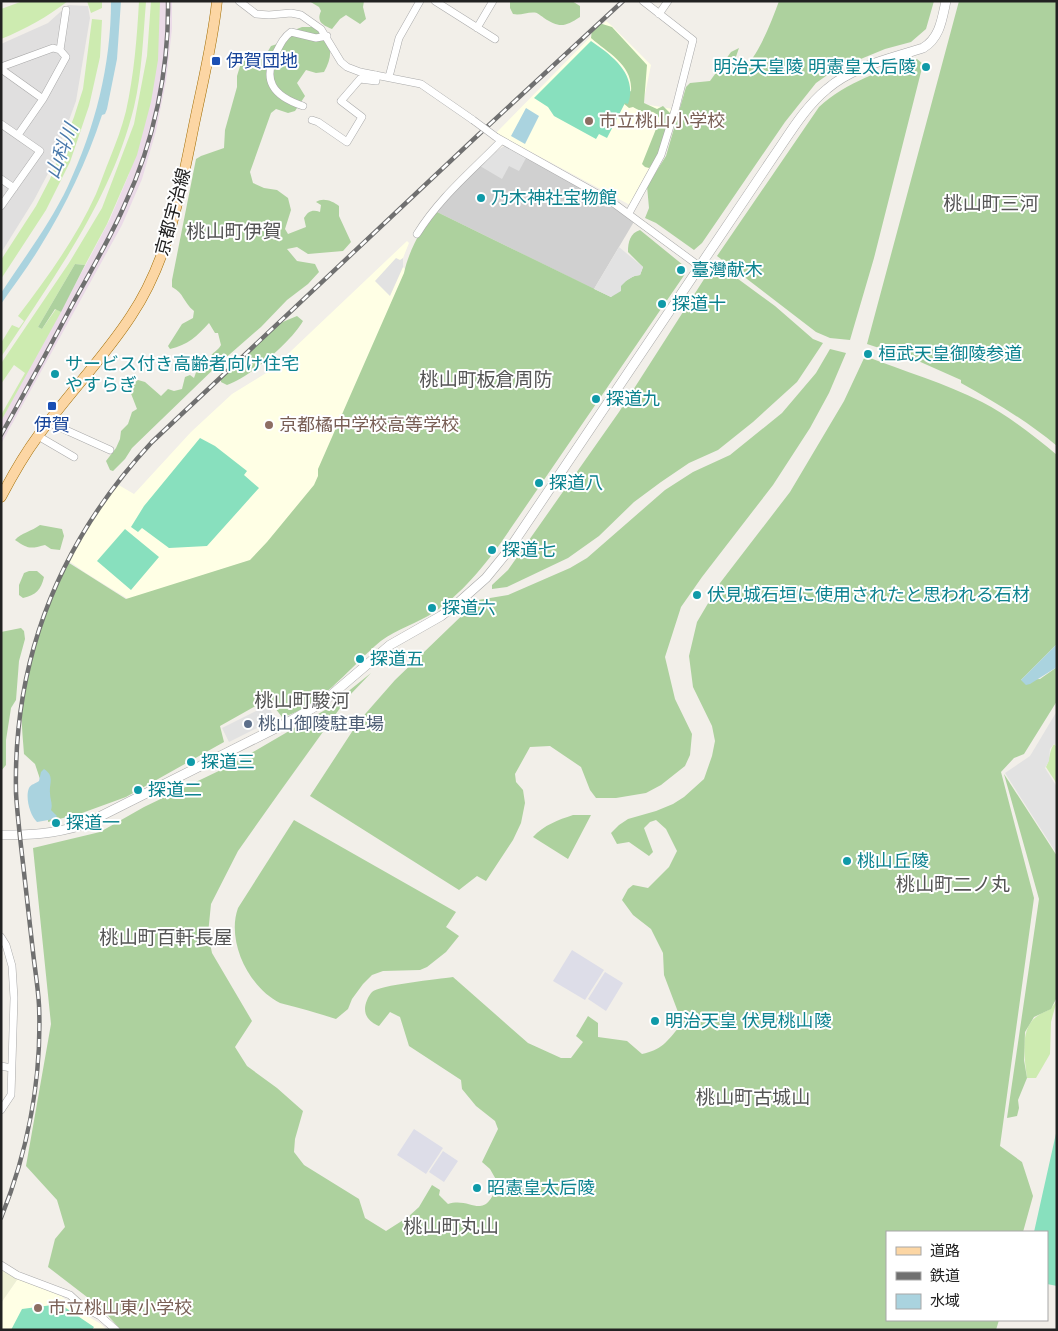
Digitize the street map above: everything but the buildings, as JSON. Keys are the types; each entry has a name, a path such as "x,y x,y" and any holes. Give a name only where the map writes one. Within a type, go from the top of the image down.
{"main road":[{"name":"京都宇治線","path":"1,497 16,469 48,422 132,316 160,261 173,224 210,49 217,1"}],"street":[{"path":"239,1 256,14 291,13 301,15 321,29 327,36 341,62 347,67 360,72 421,84 474,120 498,139 612,202 699,266"},
{"path":"389,77 399,38 420,1"},
{"path":"435,1 444,4 495,39"},
{"path":"477,28 493,1"},
{"path":"629,214 661,155 676,107 693,40 644,1"},
{"path":"659,14 668,1"},
{"path":"1,835 40,835 83,825 259,737 323,702 390,645 441,616 459,602 486,578 508,551 699,266 808,108 834,82 864,67 923,48 932,41 939,30 946,1"},
{"path":"60,50 66,10"},
{"path":"303,106 291,102 277,91 271,82 269,73 270,63 285,37 291,32 316,38 327,36"},
{"path":"1,68 53,48 60,50 66,57 43,99 18,135"},
{"path":"1,68 43,99"},
{"path":"312,120 347,142 362,117 341,101 360,79 376,80 376,75"},
{"path":"1,124 40,151 1,206"},
{"path":"417,234 445,196 498,139"},
{"path":"1,179 14,188"},
{"path":"48,422 110,450"},
{"path":"38,436 74,457"},
{"path":"1,937 6,945 12,966 14,998 11,1095 1,1110"},
{"path":"1,1066 11,1068"},
{"path":"1,1265 17,1275 70,1295 83,1307 100,1316 116,1330"}],"shaded area":[{"path":"158,1 172,1 172,29 166,81 156,131 142,179 122,225 1,444 1,419 110,219 129,174"},
{"path":"68,5 88,6 90,18 76,101 53,164 34,200 1,253 1,44 48,23"},
{"name":"市立桃山小学校","path":"606,21 651,65 643,104 673,109 658,154 630,205 496,133"},
{"path":"505,146 611,203 635,220 594,289 435,211 491,155"},
{"path":"505,146 526,158 519,171 509,166 502,179 480,166 491,155"},
{"name":"京都橘中学校高等学校","path":"407,241 409,243 403,258 403,267 406,270 320,476 315,485 269,542 251,560 128,599 66,559 97,509 117,484 134,494 191,432 232,394 271,370"},
{"path":"619,247 643,267 640,275 626,281 621,286 621,291 611,297 594,289"},
{"path":"396,258 400,260 403,258 403,267 390,296 375,281"},
{"name":"桃山御陵駐車場","path":"268,705 275,719 229,742 222,728"},
{"path":"1057,711 1057,746 1054,744 1050,749 1049,761 1045,768 1057,787 1057,854 1005,773 1030,756"},
{"path":"572,950 604,970 585,1000 553,981"},
{"path":"605,972 623,983 606,1011 588,999"},
{"path":"414,1129 443,1148 426,1174 397,1155"},
{"path":"443,1151 458,1161 444,1182 429,1172"},
{"path":"1,1266 19,1277 1,1303"},
{"name":"市立桃山東小学校","path":"19,1277 60,1295 107,1330 1,1330 1,1303"}],"green space":[{"path":"23,1 68,1 36,22 1,39 1,9"},
{"path":"87,1 102,1 102,8 91,13"},
{"path":"139,1 146,2 137,94 124,141 111,175 96,207 60,268 1,357 1,343 12,325 19,328 24,321 18,316 70,242 100,185 126,111 135,56"},
{"path":"151,1 160,1 158,60 151,102 137,155 107,224 85,265 75,264 38,327 42,329 56,309 61,312 1,421 1,415 25,373 14,365 1,384 2,362 69,263 102,208 134,124 147,56"},
{"path":"309,1 364,1 363,7 366,19 360,24 346,15 332,29 321,23 319,7"},
{"path":"510,1 572,1 580,6 580,17 570,23 558,25 537,13 513,14 510,8"},
{"path":"779,1 934,1 926,29 911,42 885,49 851,63 833,71 816,83 785,122 702,243 694,250 656,223 645,218 649,208 647,186 666,156 686,87 690,83 710,81 731,52 739,48 731,71 736,72 745,67 761,44"},
{"path":"959,1 1057,1 1057,446 1010,412 961,383 961,380 916,360 867,344"},
{"path":"92,19 102,20 100,57 89,106 70,162 46,210 1,279 1,260 36,206 50,179 74,117 83,89"},
{"path":"599,23 612,27 647,65 644,103 657,109 663,106 670,113 669,126 664,142 657,158 649,168 642,164 660,119 653,112 641,111 633,107 629,108 623,103 627,93 631,91 631,82 624,67 618,60 591,38 592,29"},
{"path":"302,27 314,27 328,43 330,53 327,65 324,72 316,73 306,70 297,83 305,96 295,111 288,113 276,109 271,113 250,172 253,183 264,188 277,190 288,198 291,210 285,229 288,234 306,227 304,218 309,212 320,212 321,205 316,202 325,200 339,206 339,216 351,242 343,251 308,254 297,247 287,249 297,261 315,264 319,272 222,361 132,448 125,459 113,471 110,470 106,461 116,448 121,431 128,424 132,412 137,409 130,391 134,383 138,380 145,382 161,396 168,389 174,391 182,389 185,377 190,375 194,378 200,361 209,359 221,345 218,333 215,333 209,323 187,342 170,349 168,346 182,324 193,318 194,311 179,292 172,287 172,280 196,159 224,148 225,130 237,87 237,76 241,63 247,59 264,58 271,46 280,43 287,33"},
{"path":"591,41 622,67 630,84 628,104 625,103 607,138 599,134 596,139 554,116 548,107 534,98"},
{"path":"917,59 923,64 874,258 850,340 830,338 816,332 717,256 819,107 841,90 853,84 878,72"},
{"path":"435,211 611,297 627,280 640,275 643,267 628,252 628,245 634,233 640,230 683,265 685,274 500,544 476,574 449,601 428,616 381,641 332,687 308,706 282,717 268,699 220,726 224,742 126,797 82,813 48,822 48,803 35,764 24,754 22,708 31,651 43,614 66,561 126,599 250,560 314,485 318,476 318,469 404,273 412,248 420,232"},
{"path":"715,262 775,306 813,339 823,343 797,382 753,422 718,450 689,463 661,482 634,502 599,536 568,558 507,587 492,589 492,585 508,570 619,412"},
{"path":"75,264 85,265 61,312 55,309 42,329 38,327"},
{"path":"297,316 303,321 289,339 269,358 236,381 227,385 221,382 221,377 229,368 244,356 273,326"},
{"path":"830,349 846,353 829,393 810,428 773,485 681,607 665,657 675,699 692,734 690,755 685,766 661,785 646,793 616,798 596,798 590,790 581,767 550,746 530,747 515,774 516,782 523,790 525,803 521,823 513,840 486,881 477,876 459,890 310,796 359,721 395,680 478,600 508,595 570,568 587,558 665,490 693,472 730,455 782,413 816,373"},
{"path":"865,356 939,383 982,402 1012,420 1057,455 1057,644 1021,680 1040,679 1057,667 1057,701 1024,754 1014,758 1001,772 1034,898 1000,1146 1022,1162 1033,1196 1023,1231 886,1231 886,1321 999,1321 996,1330 121,1330 100,1307 48,1267 55,1239 65,1227 57,1200 26,1166 51,1024 33,848 100,832 144,807 229,766 325,710 371,673 348,697 238,851 211,904 208,934 212,953 252,1021 235,1047 247,1066 277,1088 303,1111 295,1139 294,1152 304,1165 359,1199 365,1218 386,1231 408,1217 419,1207 432,1185 440,1190 439,1195 448,1204 456,1202 482,1206 493,1195 498,1183 490,1169 482,1162 498,1129 495,1121 476,1106 462,1089 461,1080 409,1046 400,1017 390,1012 379,1026 369,1020 365,1009 368,998 377,989 453,977 528,1043 561,1058 571,1058 583,1042 576,1036 588,1016 598,1023 598,1037 627,1041 642,1054 663,1045 679,1027 678,1012 664,975 663,953 651,929 633,915 622,900 628,889 633,885 648,888 669,867 677,851 666,829 656,820 650,822 644,828 653,852 649,856 629,842 617,844 611,833 628,819 673,804 704,779 715,741 712,726 693,687 689,656 697,622 720,583 790,492 844,401"},
{"path":"200,438 215,446 247,471 244,475 259,488 207,546 169,548 142,528 138,532 131,527 144,506"},
{"path":"40,525 62,529 64,536 60,550 51,549 45,545 29,547 15,540"},
{"path":"125,529 159,557 131,590 97,561"},
{"path":"37,571 44,577 37,591 23,598 19,595 19,585 24,573"},
{"path":"21,628 24,631 25,639 19,661 16,700 11,708 6,740 6,765 1,771 1,632"},
{"path":"1054,744 1057,747 1057,784 1046,767"},
{"path":"1004,774 1057,856 1057,997 1051,1009 1034,1017 1025,1032 1024,1060 1027,1078 1018,1100 1017,1116 1007,1118 1039,899"},
{"path":"573,815 591,815 568,859 533,837 547,826"},
{"path":"294,820 456,912 446,927 459,936 446,952 427,967 420,970 383,971 372,975 352,999 348,1009 336,1019 280,1003 269,996 250,975 238,949 235,935 235,921 238,908"},
{"path":"1057,1000 1051,1022 1050,1054 1036,1078 1027,1078 1024,1046 1027,1029 1036,1017 1050,1009"},
{"path":"1057,1129 1057,1286 1048,1284 1048,1231 1034,1231"},
{"path":"60,1304 94,1327 92,1330 11,1330 22,1309"}],"water":[{"path":"111,1 121,1 117,59 107,109 105,114 102,115 83,166 59,215 1,304 1,293 53,214 68,186 86,142 105,73"},
{"path":"526,108 539,116 525,144 511,136"},
{"path":"1057,644 1057,667 1026,685 1021,680"},
{"path":"44,769 50,777 51,810 57,816 54,819 37,822 29,806 28,792 31,786 39,781 41,772"}],"railway":[{"path":"1,435 106,243 135,180 152,131 158,105 166,53 168,1"},
{"path":"1,1218 11,1193 26,1140 35,1086 39,1032 38,992 16,799 17,743 23,695 33,648 48,604 68,561 92,519 120,480 152,442 623,1"}],"place":[{"name":"伊賀団地","path":"216,61"},
{"name":"明治天皇陵 明憲皇太后陵","path":"926,67"},
{"name":"市立桃山小学校","path":"589,121"},
{"name":"乃木神社宝物館","path":"481,198"},
{"name":"臺灣献木","path":"681,270"},
{"name":"探道十","path":"662,304"},
{"name":"桓武天皇御陵参道","path":"868,354"},
{"name":"サービス付き高齢者向け住宅 やすらぎ","path":"55,374"},
{"name":"探道九","path":"596,399"},
{"name":"伊賀","path":"52,406"},
{"name":"京都橘中学校高等学校","path":"269,425"},
{"name":"探道八","path":"539,483"},
{"name":"探道七","path":"492,550"},
{"name":"伏見城石垣に使用されたと思われる石材","path":"697,595"},
{"name":"探道六","path":"432,608"},
{"name":"探道五","path":"360,659"},
{"name":"桃山御陵駐車場","path":"248,724"},
{"name":"探道三","path":"191,762"},
{"name":"探道二","path":"138,790"},
{"name":"探道一","path":"56,823"},
{"name":"桃山丘陵","path":"847,861"},
{"name":"明治天皇 伏見桃山陵","path":"655,1021"},
{"name":"昭憲皇太后陵","path":"477,1188"},
{"name":"市立桃山東小学校","path":"38,1308"}],"district":[{"name":"桃山町三河","path":"991,203"},
{"name":"桃山町伊賀","path":"234,231"},
{"name":"桃山町板倉周防","path":"486,379"},
{"name":"桃山町駿河","path":"302,700"},
{"name":"桃山町二ノ丸","path":"953,884"},
{"name":"桃山町百軒長屋","path":"166,937"},
{"name":"桃山町古城山","path":"753,1097"},
{"name":"桃山町丸山","path":"451,1226"}],"water label":[{"name":"山科川","path":"61,151"}]}
